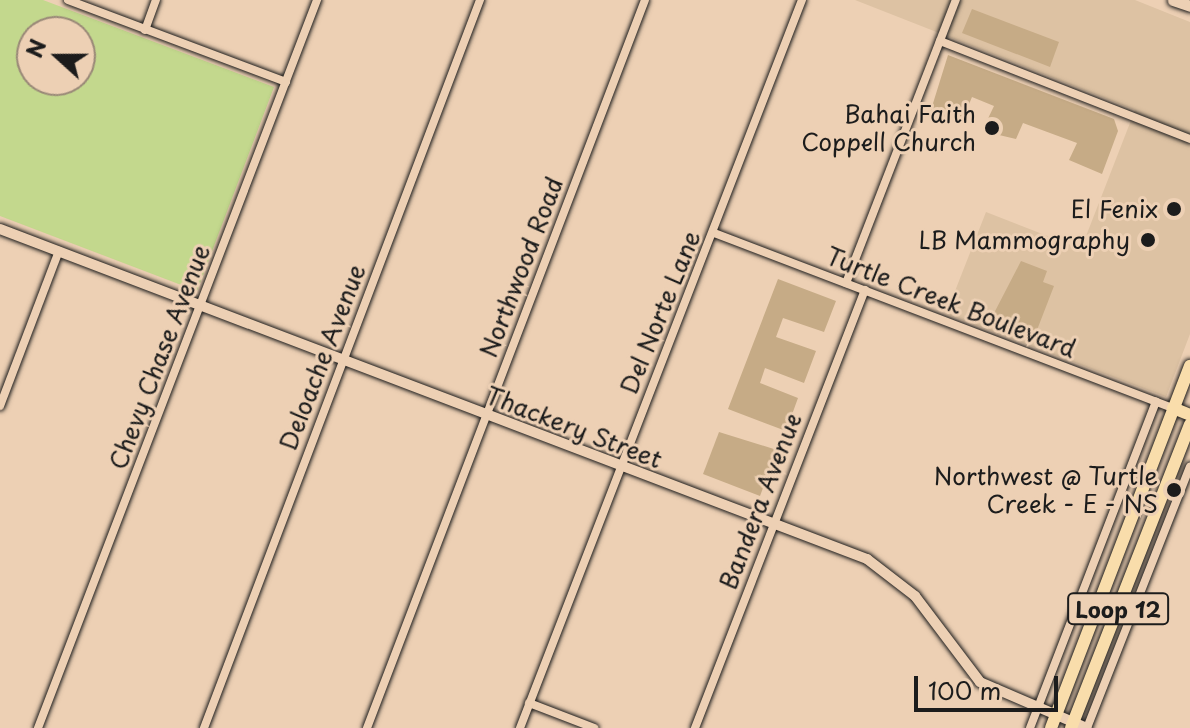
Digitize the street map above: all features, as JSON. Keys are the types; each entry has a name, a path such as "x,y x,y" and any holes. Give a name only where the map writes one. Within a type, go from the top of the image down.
{"main road":[{"name":"Loop 12","path":"1054,722 1190,366"},
{"path":"1173,408 1190,415"},
{"name":"Loop 12","path":"1072,725 1190,425"}],"street":[{"path":"68,0 286,82"},
{"path":"145,30 156,0"},
{"name":"Chevy Chase Avenue","path":"38,728 317,0"},
{"name":"Deloache Avenue","path":"204,728 480,0"},
{"name":"Northwood Road","path":"367,728 645,0"},
{"name":"Del Norte Lane","path":"520,728 802,0"},
{"path":"846,283 956,0"},
{"path":"940,41 1190,139"},
{"name":"Thackery Street","path":"0,229 882,566 915,596 967,670 1037,709 1054,722 1087,728"},
{"name":"Turtle Creek Boulevard","path":"714,233 1173,408"},
{"path":"0,406 59,251"},
{"name":"Bandera Avenue","path":"695,728 865,290"},
{"path":"1030,728 1156,402"},
{"path":"1087,728 1190,467"},
{"path":"529,703 594,728"}],"shaded area":[{"path":"855,0 1135,0 1190,22 1190,334 1166,397 946,314 986,212 1081,249 1135,110"}],"green space":[{"path":"0,0 43,0 85,16 16,16 16,96 96,96 96,20 274,87 197,291 0,216"}],"building":[{"path":"972,9 1059,42 1050,67 962,33"},
{"path":"948,55 1114,119 1118,131 1102,174 1069,160 1077,143 1023,123 1016,139 982,131 994,106 972,97 961,124 930,113"},
{"path":"1021,261 1047,271 1043,282 1054,286 1037,330 1030,331 992,317"},
{"path":"778,279 836,301 824,332 783,318 776,337 816,351 804,383 765,368 760,383 798,398 786,431 728,409"},
{"path":"719,432 777,450 760,496 703,474"}],"place":[{"name":"Bahai Faith Coppell Church","path":"992,128"},
{"name":"El Fenix","path":"1174,209"},
{"name":"LB Mammography","path":"1148,240"},
{"name":"Northwest @ Turtle Creek - E - NS","path":"1174,490"}]}
